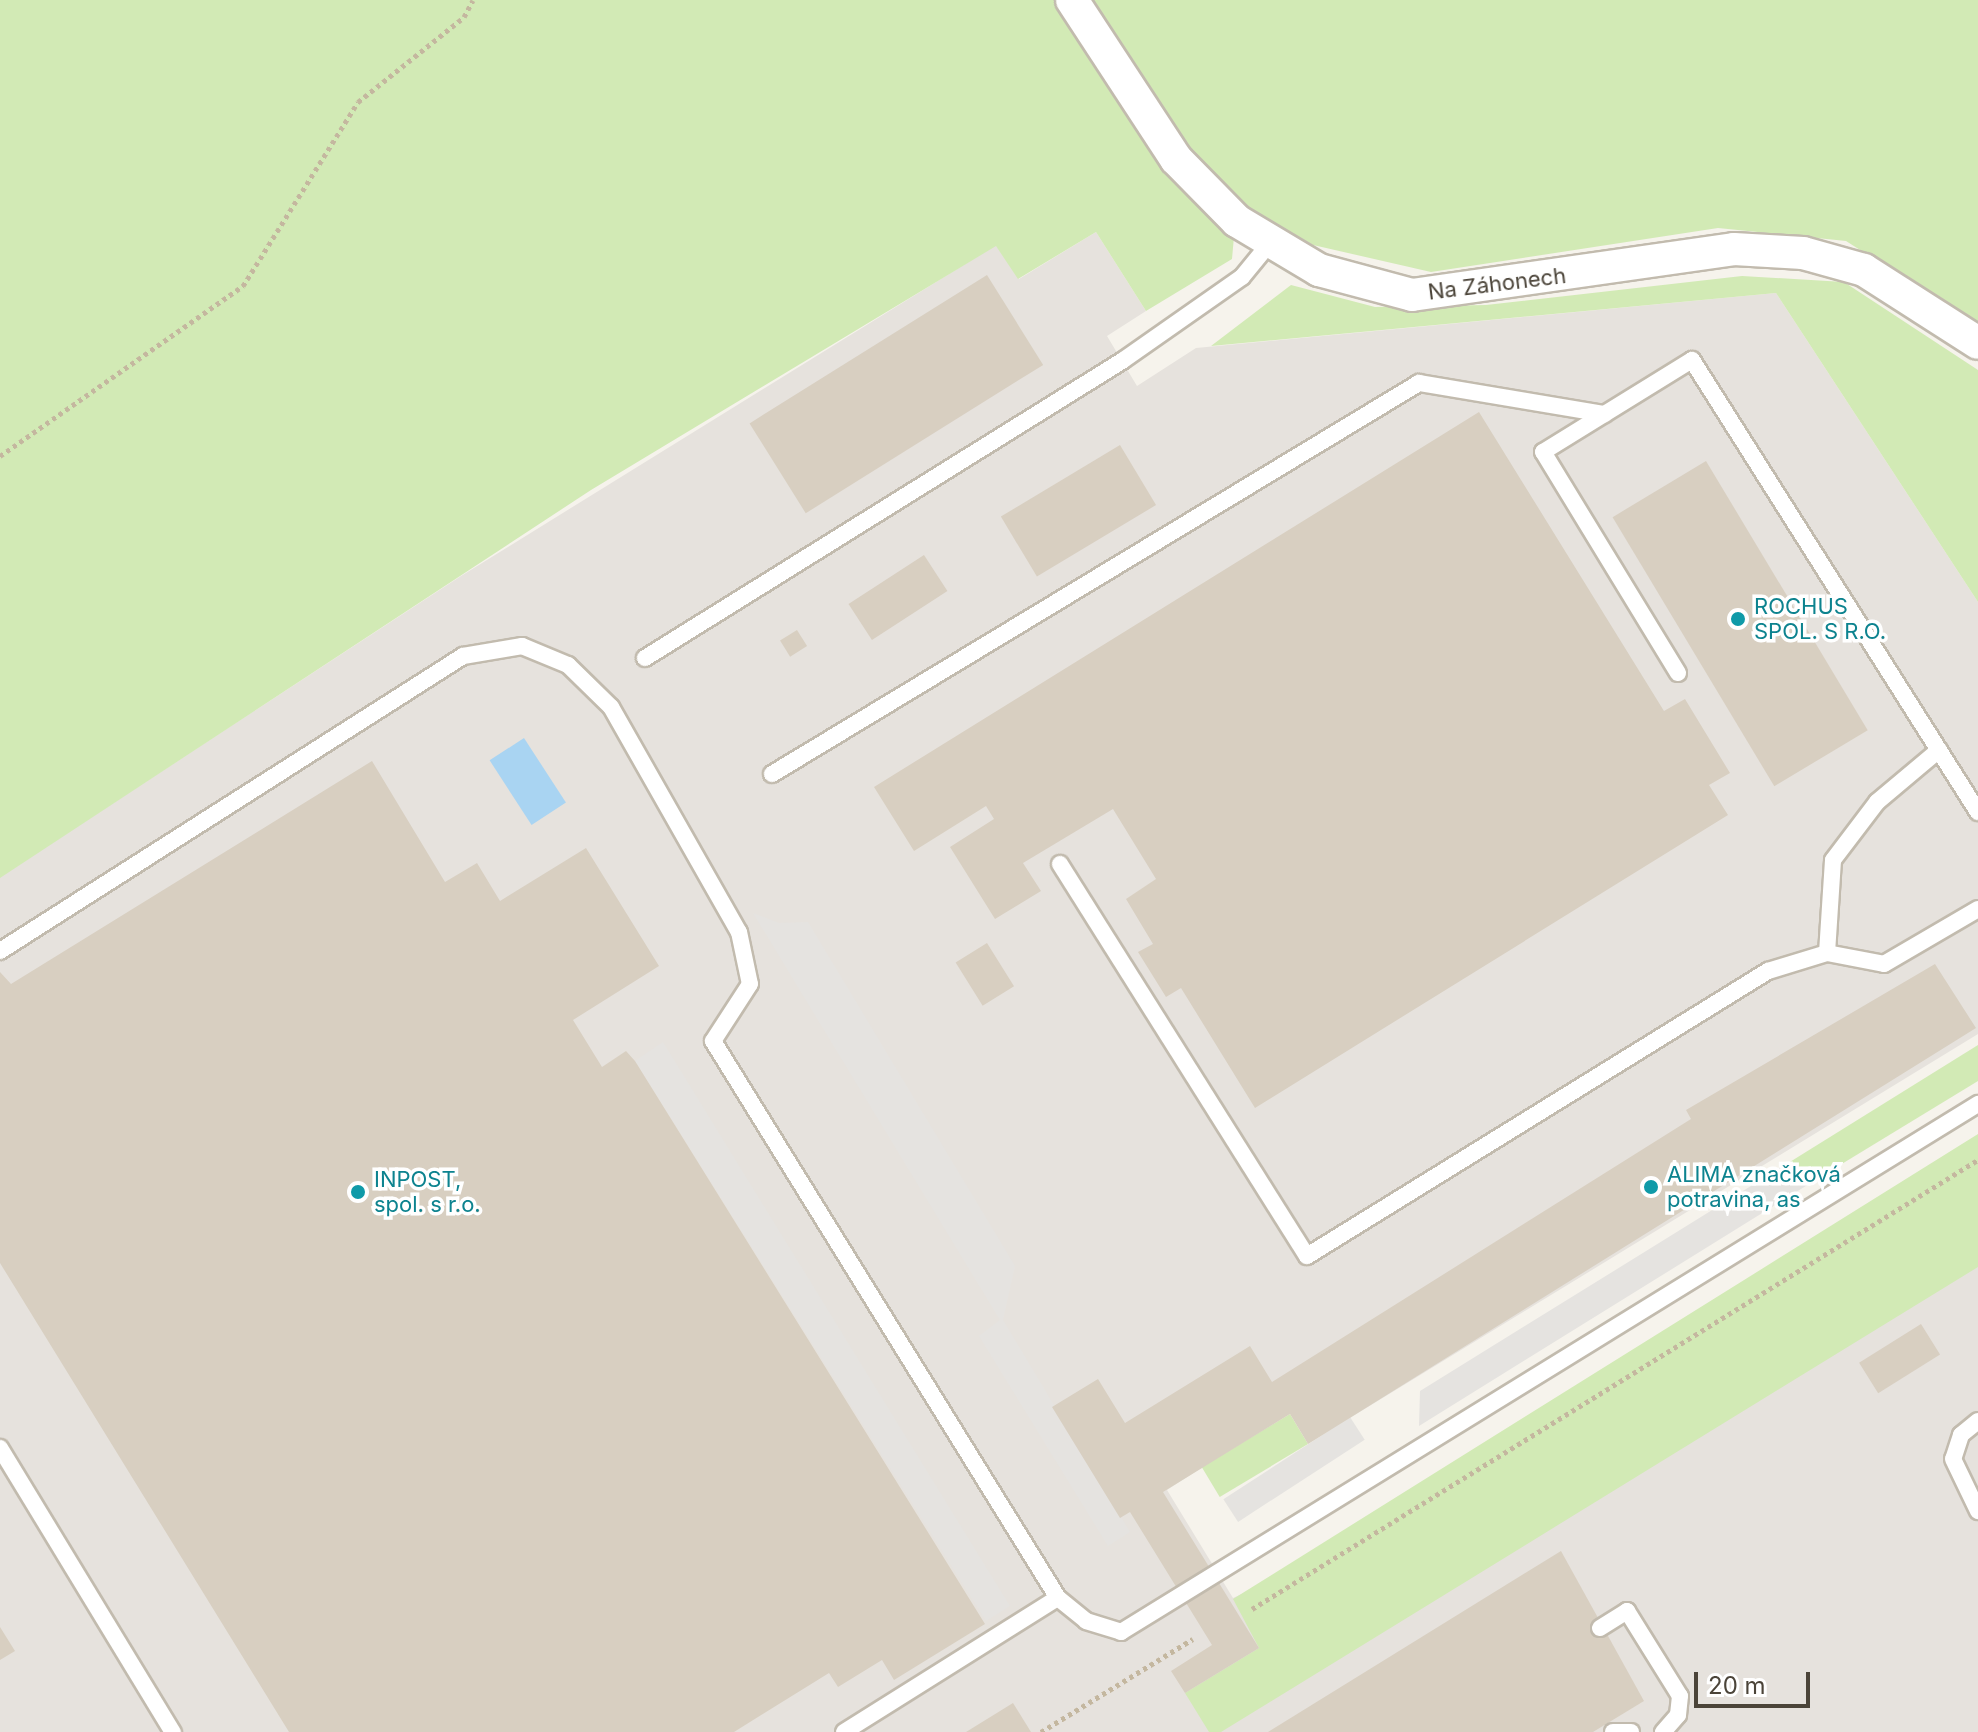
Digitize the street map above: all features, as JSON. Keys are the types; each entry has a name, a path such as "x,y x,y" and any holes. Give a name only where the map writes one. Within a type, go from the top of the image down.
{"street":[{"name":"Na Záhonech","path":"1072,0 1176,159 1269,244 1348,281 1412,295 1734,249 1803,253 1864,270 1978,343"}],"lane":[{"path":"645,658 1122,361 1242,277 1269,244"},
{"path":"1678,673 1543,452 1692,360 1978,812"},
{"path":"772,774 1419,383 1604,414"},
{"path":"0,951 463,656 522,646 568,665 611,707 739,932 750,984 713,1041 1058,1598 1086,1621 1121,1632 1978,1104"},
{"path":"1827,953 1833,860 1877,802 1939,750"},
{"path":"1060,864 1307,1256 1768,971 1827,953 1884,964 1978,909"},
{"path":"1978,1421 1961,1435 1953,1459 1978,1511"},
{"path":"0,1448 173,1732"},
{"path":"844,1732 1058,1598"},
{"path":"1600,1628 1627,1611 1680,1696 1678,1715 1663,1732"},
{"path":"1613,1732 1631,1732"}],"path":[{"path":"0,456 243,286 358,102 464,17 473,0"},
{"path":"1252,1609 1978,1160"},
{"path":"1041,1732 1193,1639"}],"shaded area":[{"path":"1096,232 1146,311 1107,336 1137,386 1196,348 1776,293 1978,602 1978,1034 1309,1443 1289,1411 1167,1490 1233,1598 1978,1265 1978,1732 0,1732 0,877 461,576 996,245 1019,279"},
{"path":"753,913 779,923 808,922 1015,1266 1003,1320 1130,1532 1108,1546 979,1336 1000,1320"},
{"path":"663,1042 1010,1606 986,1621 635,1061"},
{"path":"1785,1165 1806,1179 1822,1176 1419,1426 1420,1391"},
{"path":"1350,1417 1365,1440 1238,1522 1223,1499"}],"green space":[{"path":"0,0 1978,0 1978,325 1846,241 1718,228 1431,272 1313,245 1237,203 1232,259 1146,311 1096,232 1018,279 996,246 591,490 0,878"},
{"path":"1742,276 1844,282 1978,370 1978,602 1776,293 1211,346 1291,285 1375,307 1486,305"},
{"path":"1978,1045 1978,1081 1822,1176 1806,1179 1785,1165"},
{"path":"1978,1134 1978,1267 1221,1732 1209,1732 1185,1693 1259,1648 1233,1599"},
{"path":"1290,1414 1308,1444 1220,1497 1202,1467"}],"water":[{"path":"524,738 566,803 532,825 490,760"}],"building":[{"path":"987,275 1043,365 806,513 750,423"},
{"path":"1479,412 1664,711 1685,699 1730,773 1709,785 1728,815 1255,1108 1181,988 1166,997 1138,952 1153,944 1126,899 1156,879 1113,809 1023,863 1041,891 995,919 950,847 994,819 986,806 914,851 874,787"},
{"path":"1120,445 1156,505 1037,577 1001,517"},
{"name":"ROCHUS SPOL. S R.O.","path":"1706,461 1868,730 1774,786 1613,517"},
{"path":"924,555 947,591 872,640 849,604"},
{"path":"797,630 807,646 790,657 780,641"},
{"path":"372,761 445,882 477,863 500,901 586,848 659,966 573,1020 602,1067 626,1051 635,1061 985,1624 894,1680 882,1660 838,1687 829,1673 734,1732 289,1732 0,1263 0,972 11,984"},
{"path":"987,943 1014,986 983,1006 956,963"},
{"path":"1935,964 1976,1028 1308,1444 1290,1414 1163,1492 1259,1648 1185,1693 1171,1671 1212,1645 1130,1512 1120,1518 1052,1407 1098,1379 1125,1423 1250,1346 1272,1382 1691,1119 1686,1110"},
{"path":"1921,1324 1940,1355 1878,1393 1859,1363"},
{"path":"1561,1551 1644,1701 1593,1732 1268,1732"},
{"path":"0,1627 15,1651 0,1660"},
{"path":"1013,1703 1031,1732 966,1732"}],"place":[{"name":"ROCHUS SPOL. S R.O.","path":"1738,619"},
{"name":"ALIMA značková potravina, as","path":"1651,1187"},
{"name":"INPOST, spol. s r.o.","path":"358,1192"}]}
